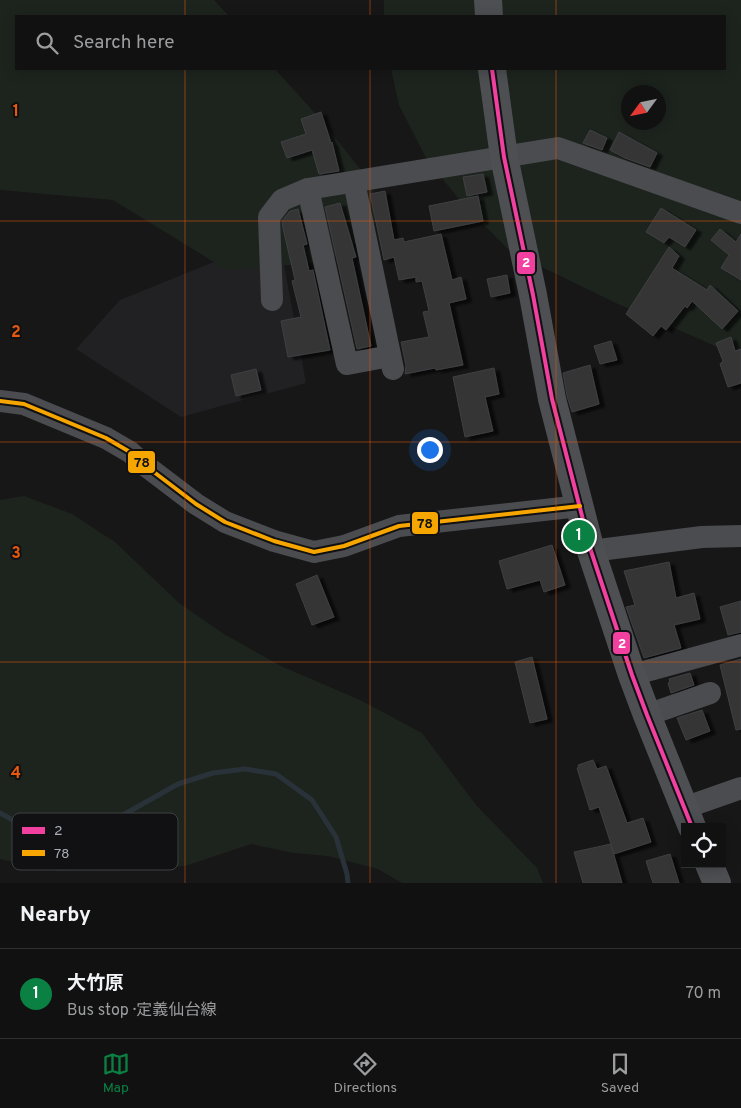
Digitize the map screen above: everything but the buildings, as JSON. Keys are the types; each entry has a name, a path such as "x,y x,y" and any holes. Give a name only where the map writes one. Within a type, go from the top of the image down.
{"main road":[{"path":"488,0 489,15"},
{"path":"492,70 504,157 533,295 552,400 591,551 632,675 688,817"},
{"path":"711,868 717,883"}],"street":[{"path":"272,300 269,217 282,200 308,189 558,148 741,213"},
{"path":"308,189 346,364 391,362 354,182"},
{"path":"0,401 24,404 106,438 130,452 196,504 225,522 274,541 314,552 344,546 399,526 580,506"},
{"path":"591,551 702,537 741,536"},
{"path":"632,675 741,645"},
{"path":"647,715 710,693"},
{"path":"688,817 741,788"}],"shaded area":[{"path":"0,0 214,0 228,15 15,15 15,70 276,70 322,121 373,185 375,231 327,262 227,270 113,200 0,190"},
{"path":"384,0 741,0 741,358 618,304 511,252 464,205 427,160 399,105 391,70 726,70 726,15 384,15"},
{"path":"274,211 306,383 181,417 76,349 120,300 258,244"},
{"path":"24,496 72,514 115,542 179,603 224,634 281,666 360,700 422,733 476,805 537,868 543,883 402,883 378,869 328,856 294,853 251,844 185,866 178,866 178,813 12,813 12,861 0,859 0,500"},
{"path":"53,870 127,870 58,871"}],"waterway":[{"path":"127,813 178,784 213,773 245,769 276,774 312,800 336,837 348,883"},
{"path":"0,813 12,820"}],"transit line":[{"name":"2","path":"492,70 504,157 533,295 552,399 591,551 632,675 690,823"},
{"name":"78","path":"0,401 24,404 106,438 130,452 196,504 225,522 274,541 314,552 344,546 399,526 580,506"}],"place":[{"name":"大竹原","path":"579,536"}]}
